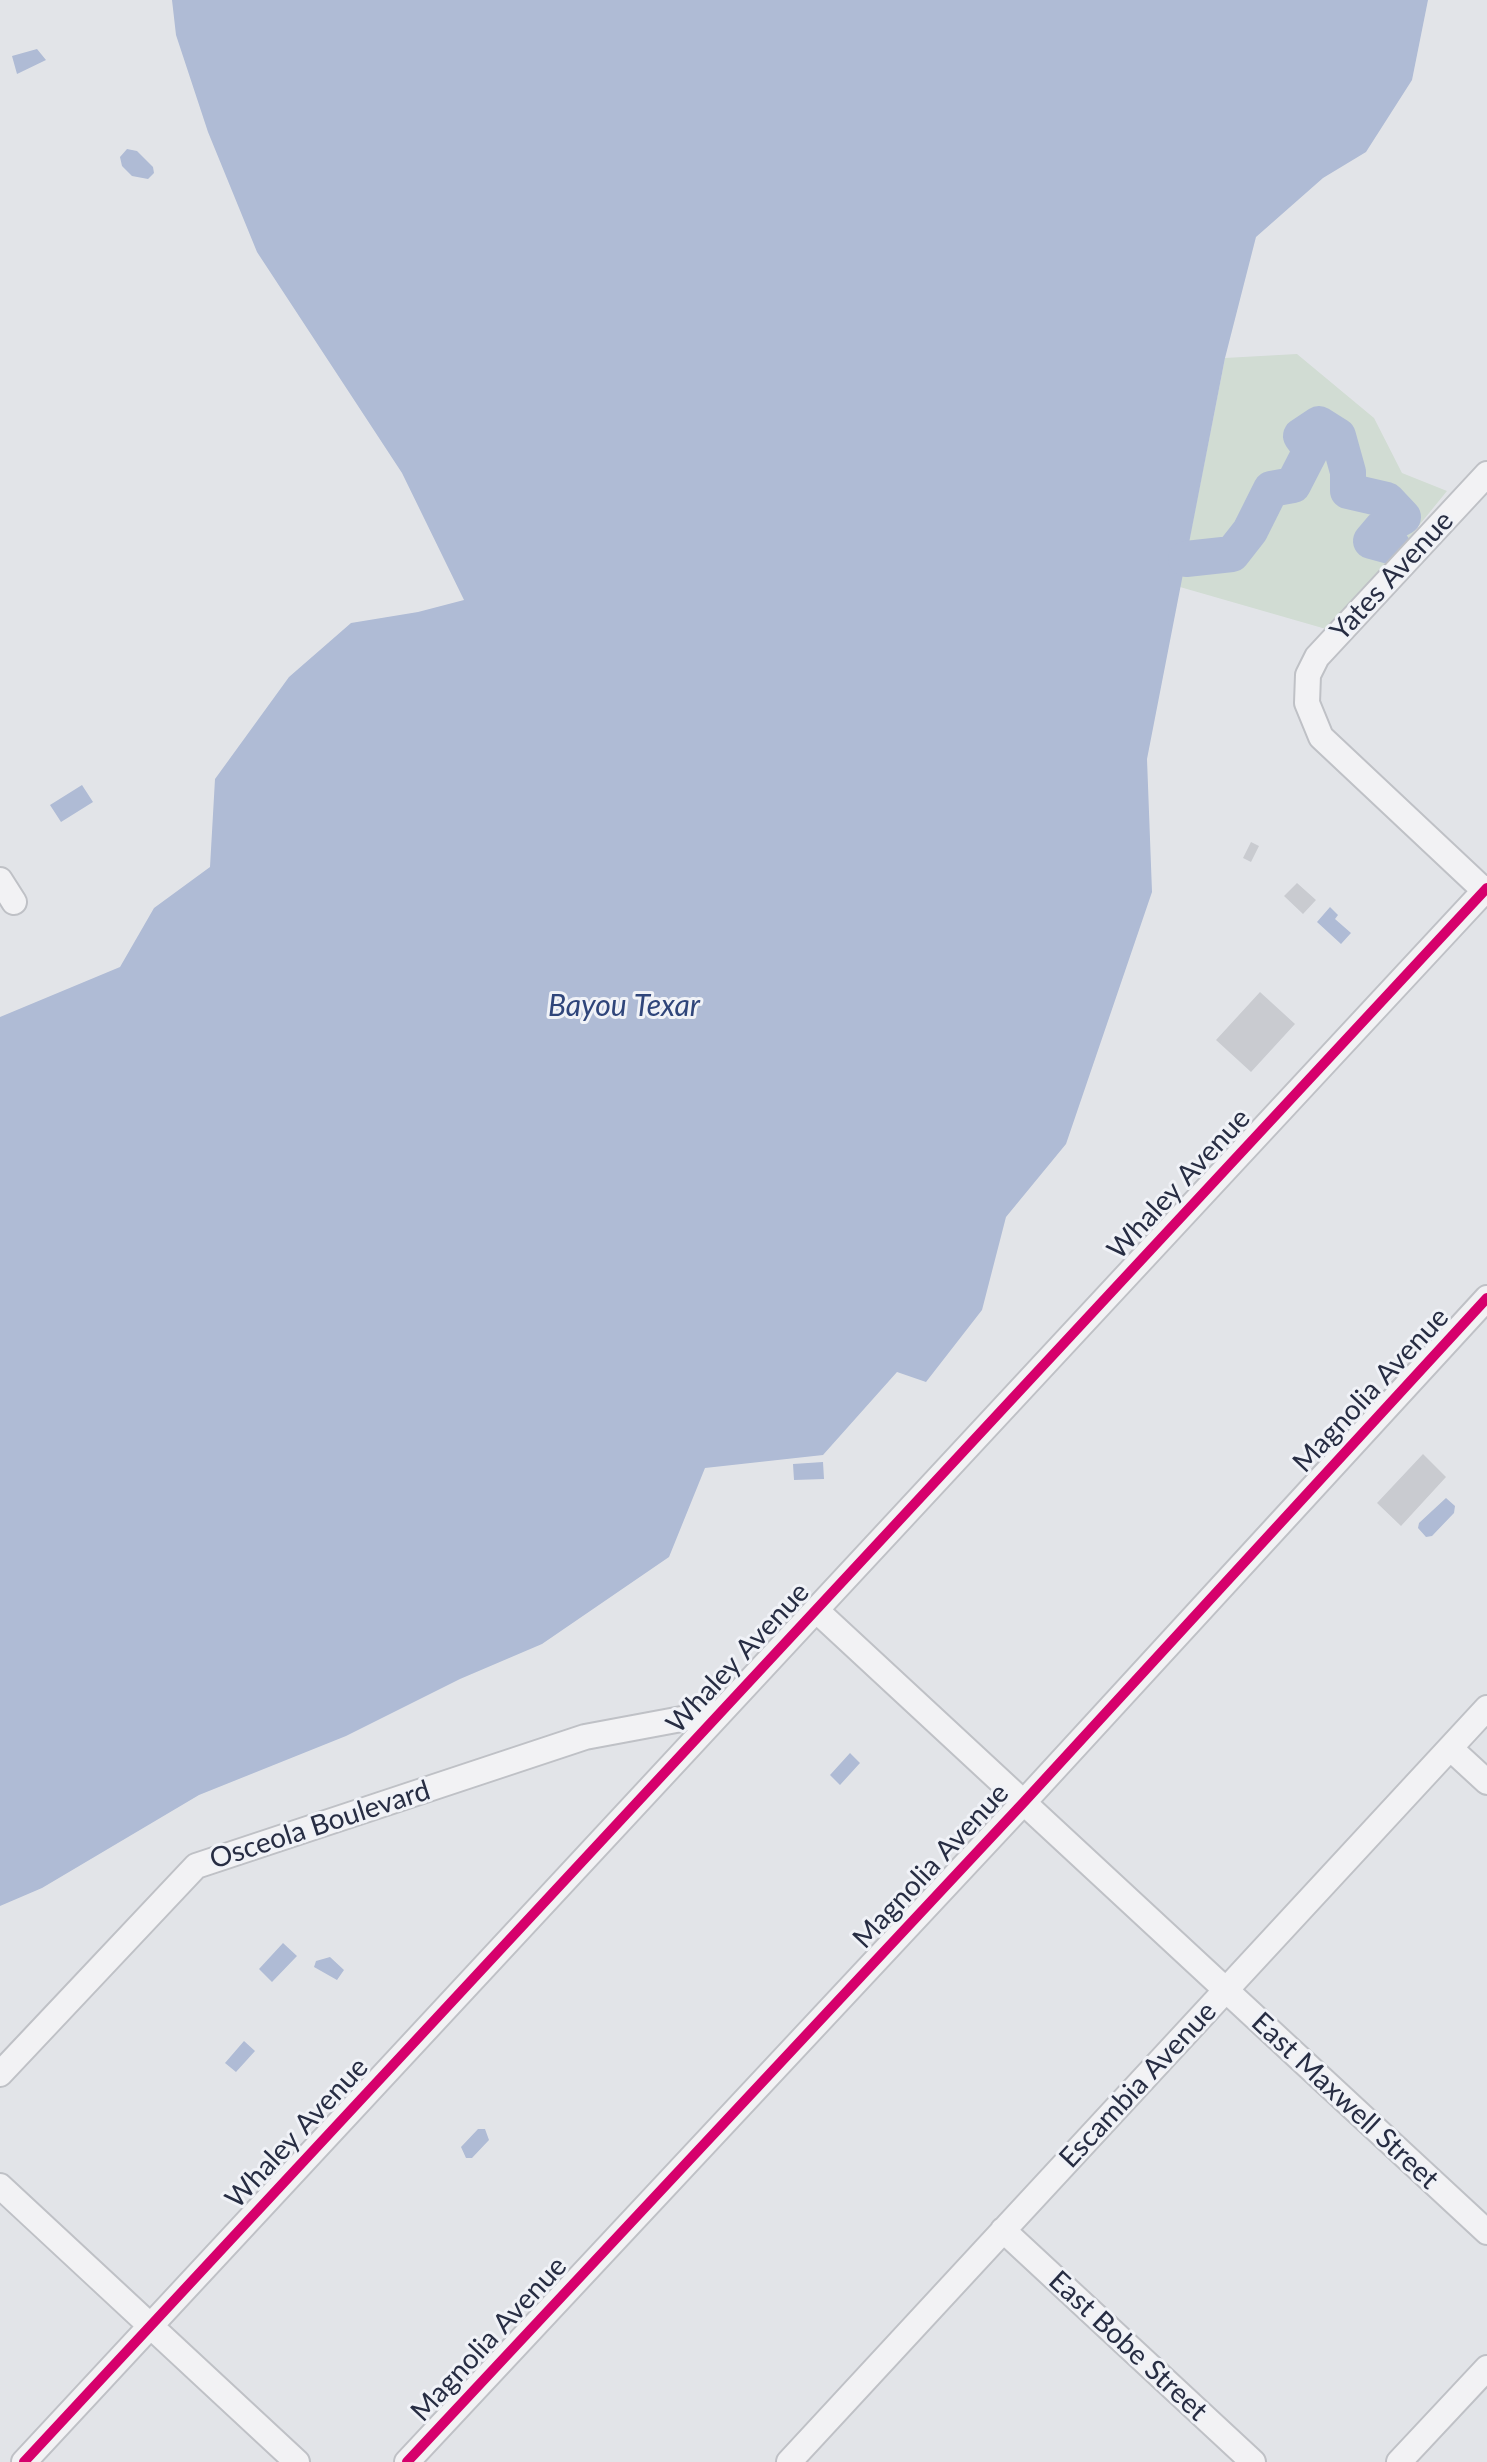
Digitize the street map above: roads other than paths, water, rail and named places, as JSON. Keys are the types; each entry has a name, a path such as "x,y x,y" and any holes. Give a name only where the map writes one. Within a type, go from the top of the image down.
{"street":[{"name":"Yates Avenue","path":"1486,890 1321,737 1307,703 1307,683 1317,657 1487,474"},
{"path":"0,880 14,902"},
{"name":"Whaley Avenue","path":"24,2462 1486,890"},
{"name":"Magnolia Avenue","path":"407,2462 1024,1802 1487,1298"},
{"name":"East Maxwell Street","path":"816,1610 1487,2232"},
{"name":"Escambia Avenue","path":"789,2462 1487,1708"},
{"name":"Osceola Boulevard","path":"0,2074 196,1866 585,1737 719,1712"},
{"path":"1450,1748 1487,1782"},
{"path":"0,2186 297,2462"},
{"name":"East Bobe Street","path":"1003,2230 1253,2462"},
{"path":"1399,2462 1487,2368"}],"water":[{"name":"Bayou Texar","path":"172,0 1428,0 1412,80 1366,152 1323,178 1256,237 1225,358 1147,759 1152,892 1066,1144 1006,1217 982,1310 926,1382 897,1372 823,1455 705,1468 669,1557 542,1644 460,1679 346,1736 199,1795 42,1888 0,1906 0,1017 120,967 154,908 210,867 215,779 289,677 351,623 418,612 464,600 402,473 257,252 208,132 176,35"},
{"path":"37,49 46,60 17,74 12,56"},
{"path":"127,149 137,151 153,167 154,173 148,179 132,176 122,166 120,157"},
{"path":"82,785 93,802 61,822 50,805"},
{"path":"1330,907 1338,915 1335,919 1351,933 1341,944 1317,922"},
{"path":"823,1462 824,1479 794,1480 793,1464"},
{"path":"1446,1498 1455,1506 1454,1513 1432,1536 1426,1537 1418,1528 1419,1523"},
{"path":"850,1753 860,1763 840,1785 830,1775"},
{"path":"283,1943 297,1956 272,1982 259,1969"},
{"path":"330,1957 344,1970 337,1980 314,1967 316,1961"},
{"path":"244,2041 255,2051 236,2072 225,2063"},
{"path":"478,2129 485,2129 489,2140 472,2158 466,2158 461,2147"}],"waterway":[{"path":"1186,559 1232,554 1250,531 1271,489 1293,485 1311,450 1301,436 1319,424 1338,436 1348,472 1348,491 1387,500 1403,517 1382,528 1371,541 1393,547"}]}
